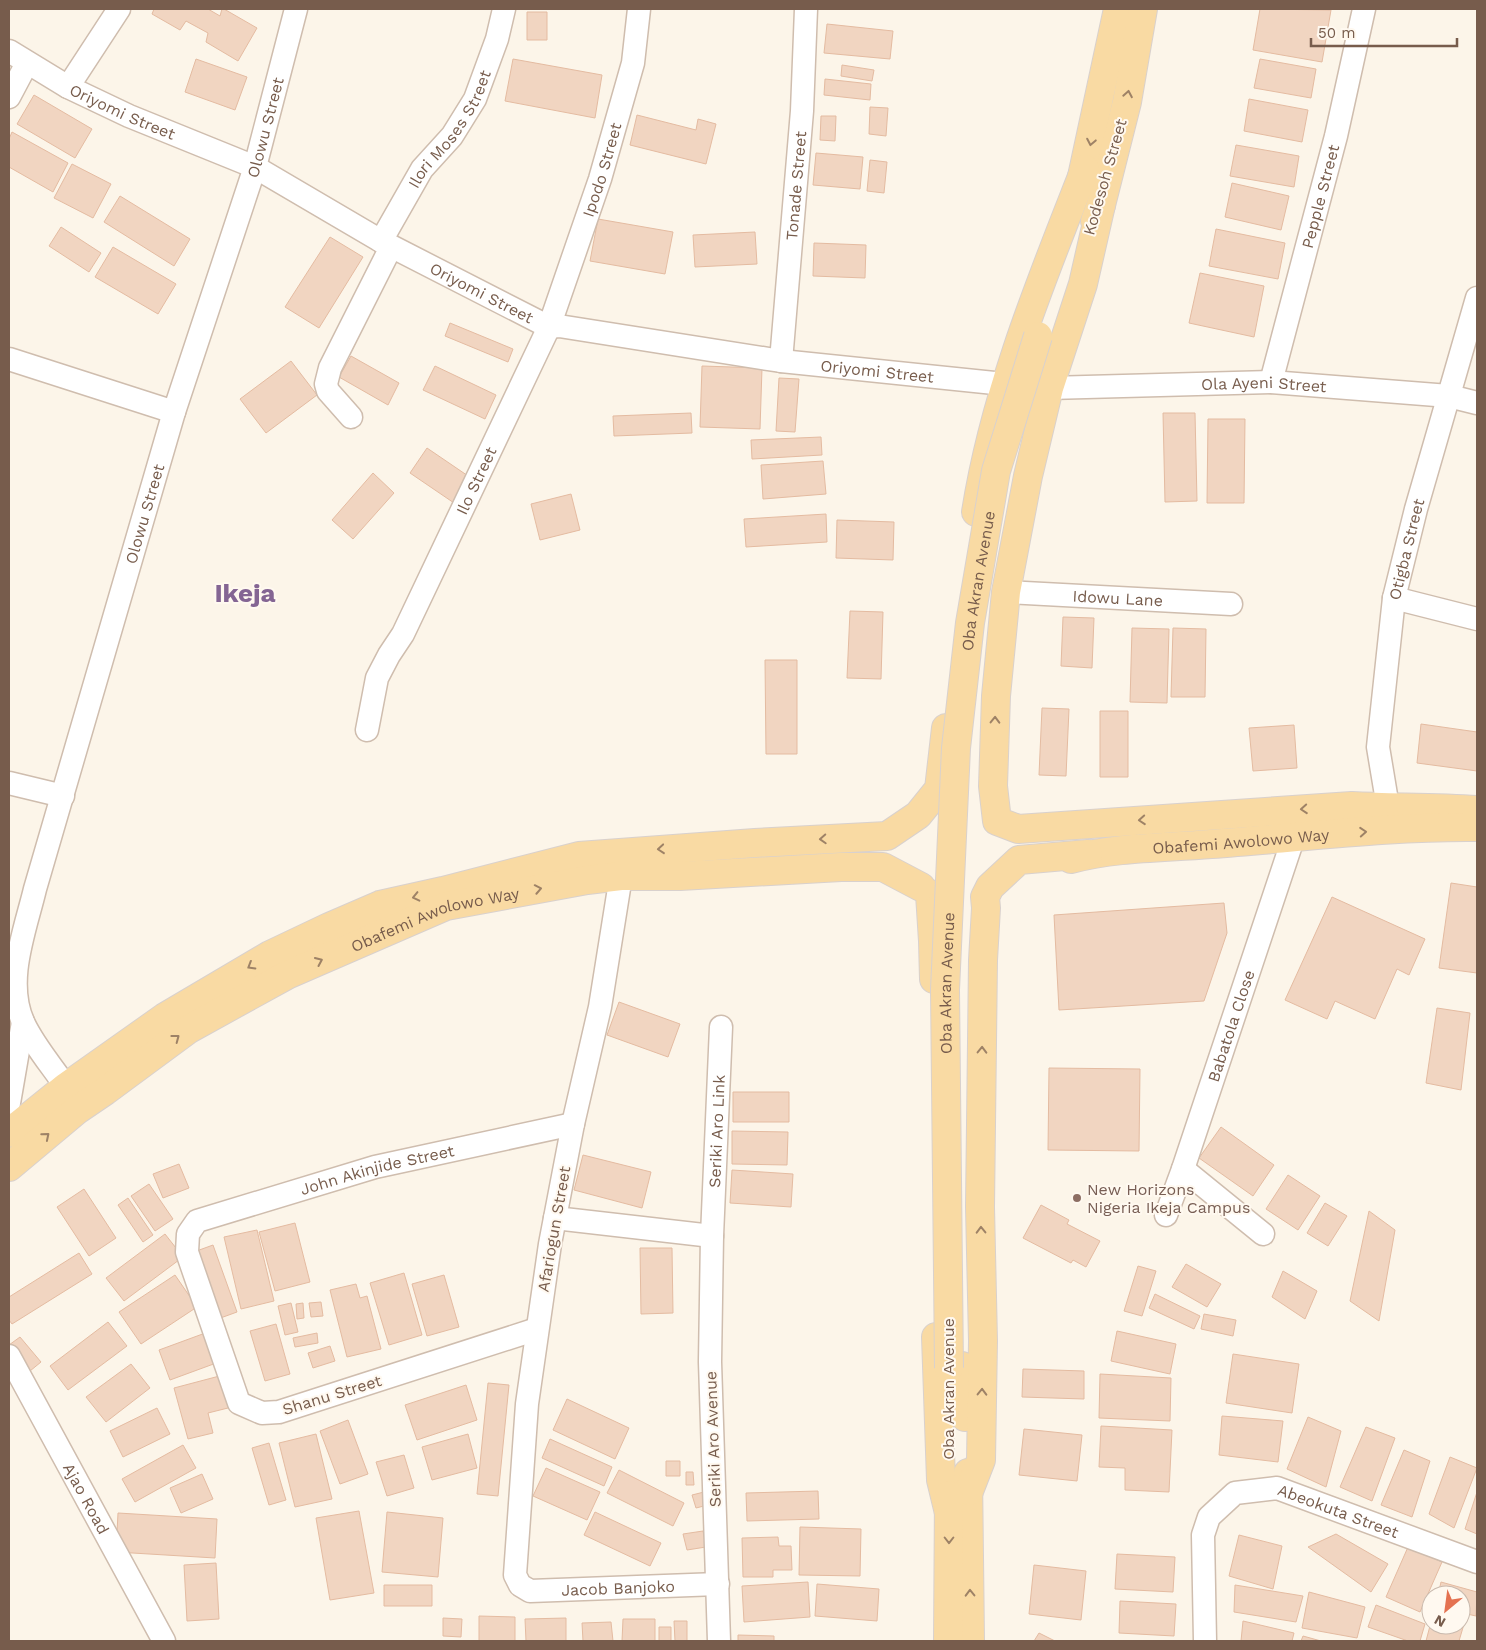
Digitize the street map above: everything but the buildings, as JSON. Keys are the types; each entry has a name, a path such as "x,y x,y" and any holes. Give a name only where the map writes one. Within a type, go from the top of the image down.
{"main road":[{"name":"Kodesoh Street","path":"1044,338 1085,169 1118,9"},
{"name":"Kodesoh Street","path":"1044,338 1101,204 1127,102 1143,9"},
{"path":"949,1513 941,1480 937,1367 933,1090 934,959 932,927 925,890 911,874 905,860 904,844 909,828 939,789 952,673 982,470 1004,384 1035,297 1085,169"},
{"path":"1084,824 1018,829 998,821 993,786 996,696 1006,592 1028,476 1049,388 1083,284 1101,204"},
{"name":"Oba Akran Avenue","path":"970,1641 969,1491 956,1367 945,990 956,748 970,623 996,471 1044,338"},
{"path":"965,580 969,598 982,606 994,604 1006,592"},
{"path":"851,838 885,823 925,792 943,756"},
{"path":"994,757 1005,792 1014,811 1030,818 1084,824"},
{"name":"Obafemi Awolowo Way","path":"9,1133 66,1087 165,1017 270,955 380,905 445,899 621,876 680,876 785,869 862,867 883,867 948,900 963,900 978,896 990,887 999,876 1005,863 1004,835 998,821 987,810 974,802 959,799 944,800 930,806 887,836 746,843 579,856 445,899 287,976 189,1029 77,1110 9,1167"},
{"name":"Obafemi Awolowo Way","path":"1084,824 1352,806 1391,819"},
{"path":"1391,819 1429,806 1477,810"},
{"path":"1391,819 1470,830"},
{"name":"Obafemi Awolowo Way","path":"1088,854 1116,849 1210,844 1294,836 1391,819"},
{"path":"969,1491 981,1460 983,1341 980,1207 985,897 990,887 1019,860 1088,854"},
{"path":"983,960 991,914 1002,894 1019,877 1037,867 1088,854"},
{"path":"862,867 875,872 900,888 923,912 932,927"},
{"path":"933,1090 941,1074 956,1072 972,1076 982,1090"},
{"name":"Oba Akran Avenue","path":"948,1641 949,1513 956,1367"}],"street":[{"path":"68,87 119,9"},
{"name":"Olowu Street","path":"66,1087 55,1069 35,1044 23,1022 16,995 18,960 35,889 174,412 255,167 296,9"},
{"name":"Ilori Moses Street","path":"351,417 328,391 326,384 330,368 422,169 452,136 475,98 497,39 504,9"},
{"name":"Ipodo Street","path":"549,327 600,179 633,63 639,9"},
{"name":"Tonade Street","path":"781,361 802,111 806,9"},
{"name":"Pepple Street","path":"1271,382 1336,136 1364,9"},
{"name":"Oriyomi Street","path":"9,50 68,87 129,116 255,167 386,244 549,327 560,326 781,361 1004,384"},
{"path":"9,97 28,63"},
{"name":"Otigba Street","path":"1391,819 1378,747 1394,598 1416,509 1477,298"},
{"name":"Ilo Street","path":"367,730 377,678 388,655 404,634 549,327"},
{"path":"9,358 174,412"},
{"name":"Ola Ayeni Street","path":"1049,388 1271,382 1449,396 1477,403"},
{"name":"Idowu Lane","path":"1006,592 1231,604"},
{"path":"1394,598 1477,619"},
{"path":"9,783 63,796"},
{"path":"1429,806 1477,797"},
{"name":"Babatola Close","path":"1166,1215 1294,836"},
{"name":"Afariogun Street","path":"520,1585 515,1575 528,1404 537,1329 573,1124 600,1007 621,876"},
{"name":"Olowu Street","path":"9,1103 23,1022"},
{"name":"Seriki Aro Link","path":"712,1236 721,1027"},
{"name":"John Akinjide Street","path":"188,1234 197,1221 375,1168 573,1124"},
{"path":"1183,1169 1263,1234"},
{"path":"555,1218 712,1236"},
{"name":"Shanu Street","path":"188,1234 186,1252 239,1403 262,1413 279,1412 537,1329"},
{"name":"Seriki Aro Avenue","path":"712,1236 710,1362 719,1641"},
{"name":"Ajao Road","path":"9,1356 164,1641"},
{"name":"Abeokuta Street","path":"1205,1641 1203,1535 1209,1518 1235,1493 1277,1488 1477,1562"},
{"name":"Jacob Banjoko","path":"520,1585 530,1590 718,1584"}],"place":[{"name":"New Horizons Nigeria Ikeja Campus","path":"1077,1198"}],"district":[{"name":"Ikeja","path":"245,593"}]}
